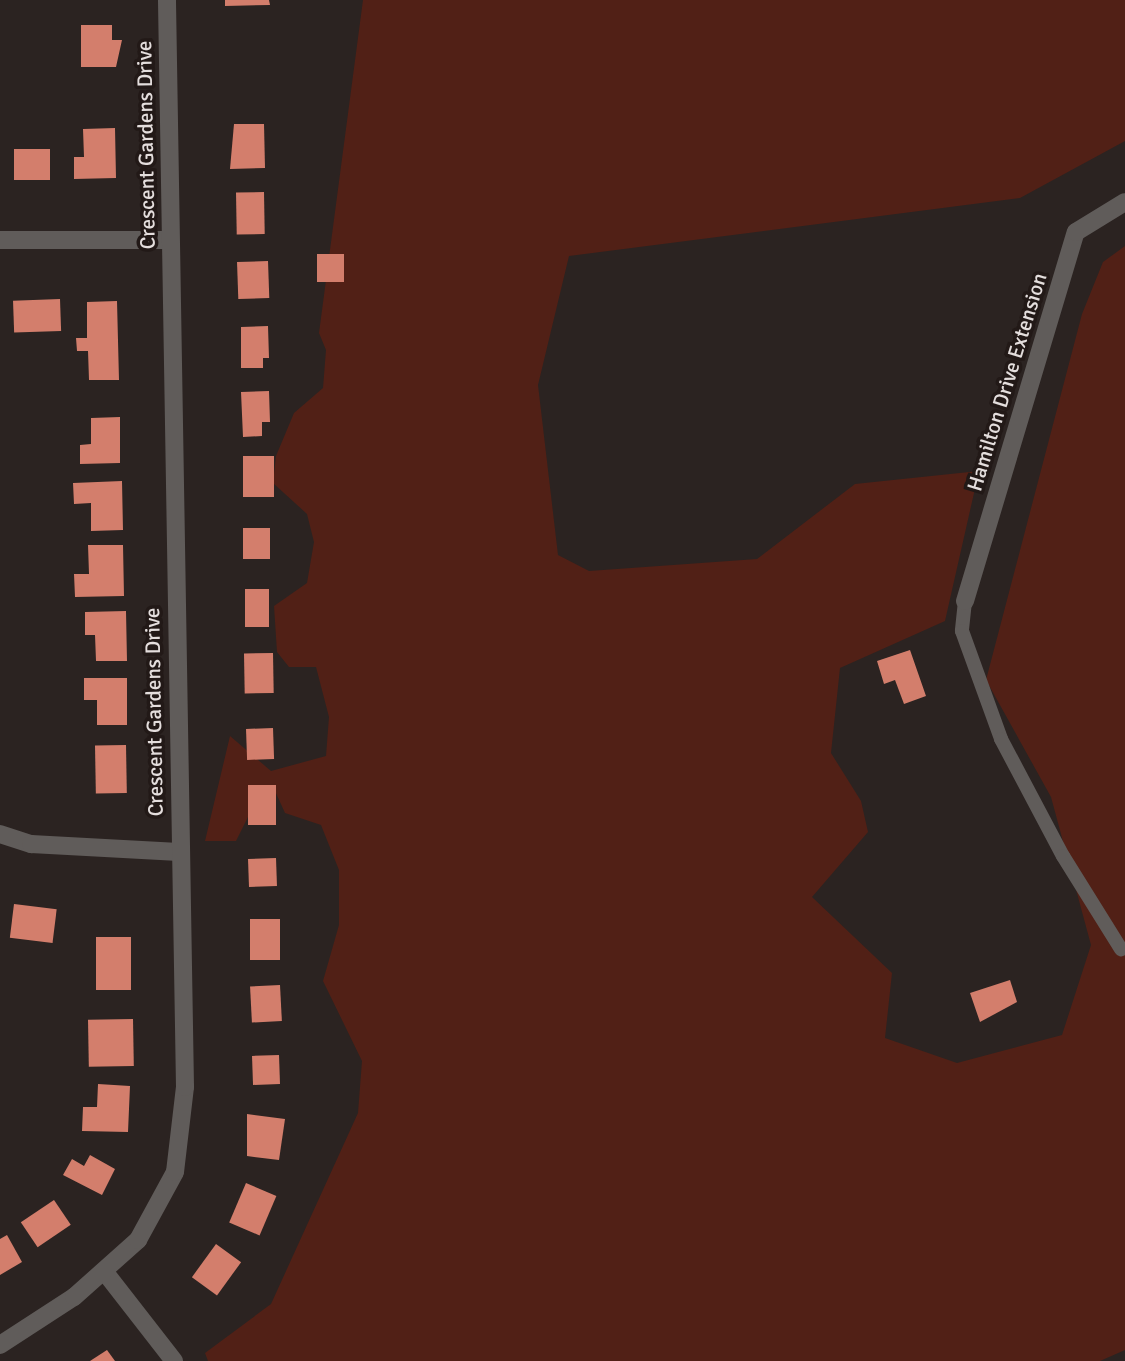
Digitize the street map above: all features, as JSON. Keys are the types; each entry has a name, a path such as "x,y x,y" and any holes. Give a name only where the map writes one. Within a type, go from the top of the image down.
{"street":[{"name":"Crescent Gardens Drive","path":"0,1345 104,1271 138,1240 175,1172 185,1087 178,852 167,0"},
{"name":"Hamilton Drive Extension","path":"965,601 1076,232 1125,202"},
{"path":"0,240 170,240"},
{"path":"0,834 31,844 178,852"},
{"path":"104,1271 174,1361"}],"lane":[{"path":"965,601 962,631 1002,739 1063,856 1121,949"}],"shaded area":[{"path":"363,0 1125,0 1125,141 1020,198 569,256 538,385 558,555 589,571 757,559 855,484 979,471 945,621 840,668 831,753 861,801 868,832 812,897 892,973 885,1038 957,1063 1062,1035 1091,945 1051,797 986,680 1082,314 1103,262 1125,246 1125,1350 1100,1361 208,1361 205,1353 271,1304 358,1113 362,1061 323,981 339,925 339,870 321,825 285,813 275,791 256,801 236,841 205,841 230,736 271,771 326,756 329,717 316,667 289,667 277,652 274,606 307,583 314,542 307,514 273,483 276,456 294,413 323,388 326,350 319,333"}],"building":[{"path":"225,0 269,0 270,5 225,6"},
{"path":"81,25 112,25 112,40 122,40 116,67 81,67"},
{"path":"234,124 264,124 265,168 230,169"},
{"path":"115,128 116,178 74,179 74,157 84,157 83,129"},
{"path":"14,149 50,149 50,180 14,180"},
{"path":"236,192 264,192 265,234 237,234"},
{"path":"317,254 344,254 344,282 317,282"},
{"path":"268,261 269,298 238,299 237,262"},
{"path":"60,299 61,331 14,333 13,301"},
{"path":"117,301 119,380 89,380 88,351 77,351 76,338 87,338 87,302"},
{"path":"268,326 269,358 263,358 263,368 241,368 241,327"},
{"path":"269,391 270,422 262,422 262,436 243,437 241,392"},
{"path":"120,417 120,463 80,464 80,445 91,444 91,418"},
{"path":"243,456 274,456 274,497 243,497"},
{"path":"122,481 123,530 91,531 91,503 74,504 73,483"},
{"path":"243,528 270,528 270,559 243,559"},
{"path":"88,545 123,545 124,596 75,597 74,574 89,574"},
{"path":"245,589 269,589 269,627 245,627"},
{"path":"126,611 127,661 96,661 95,635 85,635 85,612"},
{"path":"910,650 926,696 904,704 895,680 884,684 877,661"},
{"path":"273,653 274,693 245,694 244,654"},
{"path":"84,678 127,678 127,725 97,725 97,700 84,700"},
{"path":"273,728 274,759 247,760 246,729"},
{"path":"126,745 127,793 96,794 95,746"},
{"path":"248,785 276,785 276,825 248,825"},
{"path":"276,858 277,886 249,887 248,859"},
{"path":"14,904 57,909 53,943 10,938"},
{"path":"250,919 280,919 280,960 250,960"},
{"path":"96,937 131,937 131,990 96,990"},
{"path":"1010,980 1017,1002 980,1022 970,993"},
{"path":"280,985 282,1021 252,1023 250,987"},
{"path":"133,1019 134,1066 89,1067 88,1020"},
{"path":"279,1055 280,1084 253,1085 252,1056"},
{"path":"98,1084 130,1086 128,1132 82,1131 83,1107 97,1107"},
{"path":"247,1114 285,1119 279,1160 247,1156"},
{"path":"90,1155 115,1169 102,1195 63,1175 72,1159 84,1166"},
{"path":"246,1183 276,1196 260,1235 229,1223"},
{"path":"54,1200 71,1225 38,1247 21,1222"},
{"path":"7,1235 22,1262 0,1275 0,1239"},
{"path":"216,1244 241,1262 217,1295 192,1277"},
{"path":"107,1350 115,1361 90,1361"}]}
